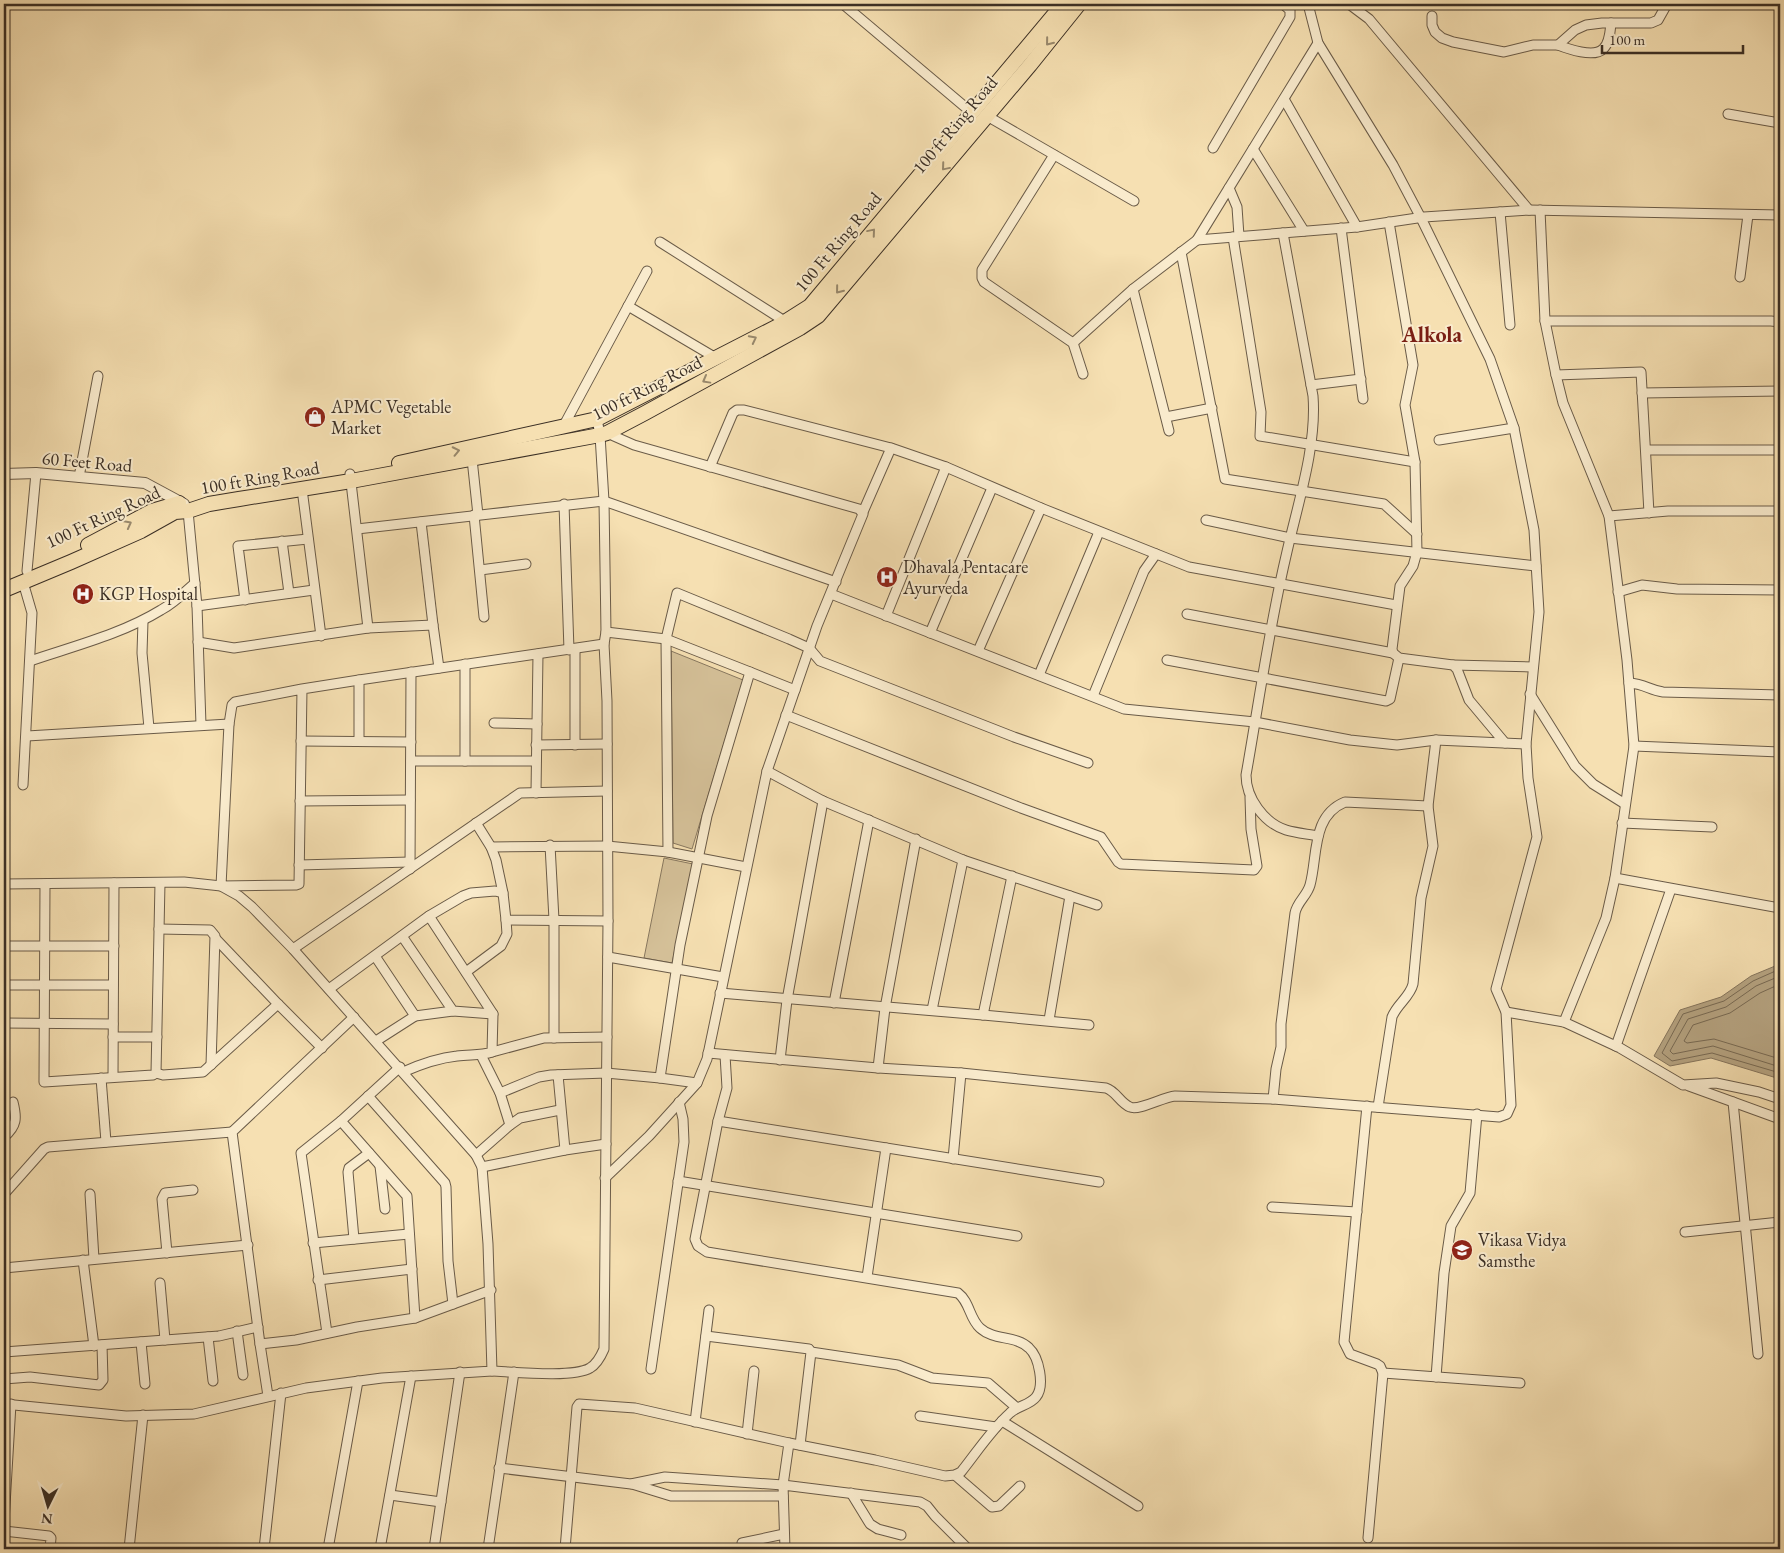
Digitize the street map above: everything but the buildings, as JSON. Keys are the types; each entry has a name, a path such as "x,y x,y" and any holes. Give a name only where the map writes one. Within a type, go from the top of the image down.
{"main road":[{"name":"100 Ft Ring Road","path":"185,507 351,478 597,419 786,322 810,306 1061,4"},
{"name":"100 ft Ring Road","path":"4,590 25,576 132,535 185,507 302,489 351,478 472,459 603,434 800,328 818,316 1079,4"},
{"path":"4,579 25,576"}],"street":[{"path":"843,4 971,112"},
{"path":"1213,148 1290,17 1290,10 1283,4"},
{"path":"708,1053 878,1068 961,1073 1106,1088 1110,1089 1128,1107 1133,1108 1138,1108 1161,1098 1175,1096 1274,1099 1499,1117 1507,1114 1511,1105 1506,1012 1496,989 1537,838 1528,778 1526,744 1539,612 1534,530 1514,428 1490,359 1422,218 1393,165 1318,44 1308,4"},
{"path":"1349,4 1369,19 1529,210"},
{"path":"1558,46 1580,27 1593,23 1651,23 1658,20 1667,4"},
{"path":"1432,16 1432,25 1435,32 1442,38 1504,52 1533,45 1558,46 1583,52 1600,51 1604,49 1606,44 1611,23"},
{"path":"1073,343 1133,289 1197,240 1318,44"},
{"path":"1284,99 1357,227"},
{"path":"1728,114 1780,122"},
{"path":"987,116 1134,201"},
{"path":"1253,150 1304,231"},
{"path":"1054,155 981,274 984,282 1073,343 1083,374"},
{"path":"1229,188 1237,207 1236,236 1261,412 1260,436 1310,446 1415,462"},
{"path":"1197,240 1357,227 1422,218 1529,210 1780,215"},
{"path":"1540,210 1545,321 1556,375 1563,403 1610,516 1629,683 1634,746 1615,878 1606,918 1564,1022"},
{"path":"1500,212 1510,325"},
{"path":"1740,277 1748,214"},
{"path":"1167,660 1389,701 1396,655 1392,648 1396,605 1401,582 1414,566 1417,552 1415,462 1405,405 1413,364 1388,222"},
{"path":"1341,228 1363,398"},
{"path":"1283,233 1311,385 1314,421 1301,492 1270,630 1246,775 1247,789 1250,796 1265,816 1277,826 1287,830 1318,836"},
{"path":"660,242 786,322"},
{"path":"1181,252 1225,479 1384,504 1416,534"},
{"path":"563,428 647,271"},
{"path":"1133,289 1169,431"},
{"path":"628,306 716,358"},
{"path":"1545,321 1780,322"},
{"path":"1556,375 1641,372 1649,512"},
{"path":"79,477 98,376"},
{"path":"1311,385 1361,379"},
{"path":"1642,393 1780,391"},
{"path":"1166,417 1212,408"},
{"path":"710,467 733,413 740,410 891,448 946,467 1099,532 1199,570 1396,605"},
{"path":"4,1522 7,1404 126,1416 194,1414 281,1393 358,1381 460,1372 580,1372 591,1368 600,1358 604,1349 608,921 603,434 597,419"},
{"path":"1439,440 1514,428"},
{"path":"603,434 634,445 859,509 863,512"},
{"path":"605,1178 649,1136 697,1083 708,1053 767,771 817,626 891,448"},
{"path":"1646,450 1780,450"},
{"path":"472,459 484,617"},
{"path":"886,616 946,467"},
{"path":"24,785 32,613 25,576 36,473"},
{"name":"60 Feet Road","path":"4,474 36,473 145,483 185,507"},
{"path":"351,478 368,628"},
{"path":"930,633 992,488"},
{"path":"302,489 320,636"},
{"path":"357,529 564,504 604,501 836,582"},
{"path":"564,504 575,745"},
{"path":"185,507 197,606 201,725"},
{"path":"978,651 1041,508"},
{"path":"1610,516 1668,511 1780,511"},
{"path":"1206,520 1290,538 1536,566"},
{"path":"421,522 439,668"},
{"path":"1039,675 1099,532"},
{"path":"245,600 238,546 308,539"},
{"path":"282,541 289,593"},
{"path":"1093,696 1144,570 1156,554"},
{"path":"480,570 526,564"},
{"path":"30,661 105,636 142,621 163,609 195,583"},
{"path":"1618,592 1647,585 1678,589 1780,590"},
{"path":"197,606 314,590"},
{"path":"668,852 666,639 677,593 809,648 820,661 1014,737 1088,763"},
{"path":"831,594 1124,709 1255,722 1350,740 1396,745 1436,740 1526,744"},
{"path":"1187,614 1453,665 1533,667"},
{"path":"142,621 142,653 150,728"},
{"path":"198,642 234,648 368,628 433,625"},
{"path":"606,632 666,639 795,690"},
{"path":"221,886 229,724 232,705 236,702 359,680 604,644"},
{"path":"536,793 538,654"},
{"path":"465,664 465,761"},
{"path":"1453,665 1457,669 1470,700 1505,743"},
{"path":"410,866 411,672"},
{"path":"660,1078 676,968 707,816 750,672"},
{"path":"359,680 359,741"},
{"path":"1629,683 1643,684 1663,692 1780,695"},
{"path":"4,884 184,882 221,886 298,884 302,689"},
{"path":"1530,694 1575,766 1594,784 1625,804"},
{"path":"786,715 1021,808 1100,836 1118,862 1122,864 1254,870 1257,866 1251,829 1250,796"},
{"path":"494,723 537,724"},
{"path":"27,736 229,724"},
{"path":"1378,1107 1392,1017 1413,984 1420,898 1433,846 1428,806 1436,740"},
{"path":"301,741 411,742"},
{"path":"536,745 607,744"},
{"path":"1634,746 1780,752"},
{"path":"410,761 536,761"},
{"path":"767,771 824,801 963,860 1097,905"},
{"path":"293,949 410,866 520,793 607,792"},
{"path":"300,801 410,800"},
{"path":"780,1060 787,1000 824,801"},
{"path":"1274,1099 1295,913 1298,905 1310,888 1318,836 1326,817 1338,805 1345,802 1428,806"},
{"path":"834,1003 869,820"},
{"path":"466,972 501,946 506,934 503,893 496,860 491,847 476,823"},
{"path":"1622,823 1712,827"},
{"path":"878,1068 885,1008 916,839"},
{"path":"550,845 554,920 554,1038"},
{"path":"491,847 607,846 668,852 746,867"},
{"path":"932,1010 963,860"},
{"path":"299,865 410,866"},
{"path":"984,1014 1012,876"},
{"path":"1615,878 1780,908"},
{"path":"112,1077 114,883"},
{"path":"156,1073 160,883"},
{"path":"45,884 44,1082 153,1075 156,1073 163,1075 199,1073 211,1065 278,1004"},
{"path":"221,886 239,896 252,907 293,949 476,1155 482,1167 491,1290 492,1371"},
{"path":"1616,1046 1671,889"},
{"path":"329,989 429,916 463,896 471,893 496,891 503,893"},
{"path":"1049,1020 1070,896"},
{"path":"429,916 494,1014 492,1052"},
{"path":"506,920 608,921"},
{"path":"159,929 210,930 213,932 216,939 322,1048"},
{"path":"402,936 453,1011"},
{"path":"211,1065 216,939"},
{"path":"4,946 114,946"},
{"path":"375,956 415,1016"},
{"path":"608,957 724,977"},
{"path":"4,985 113,985"},
{"path":"720,993 885,1008 984,1014 1089,1025"},
{"path":"376,1041 415,1016 453,1011 494,1014"},
{"path":"1506,1012 1564,1022 1616,1046 1683,1085 1780,1119"},
{"path":"4,1194 44,1149 48,1147 232,1132 354,1017"},
{"path":"4,1023 113,1024"},
{"path":"113,1037 157,1037"},
{"path":"327,1333 301,1153 401,1070 431,1060 481,1055 544,1038 607,1037"},
{"path":"481,1055 500,1093 510,1125"},
{"path":"565,1549 577,1407 579,1404 635,1408 945,1476 961,1472 999,1424 1017,1408 1031,1402 1039,1390 1040,1377 1034,1352 1022,1342 992,1336 985,1332 975,1322 966,1301 958,1293 702,1250 698,1246 695,1239 718,1121 727,1088 726,1055"},
{"path":"500,1093 539,1078 558,1075 606,1073 697,1083"},
{"path":"953,1159 961,1073"},
{"path":"558,1075 565,1150"},
{"path":"102,1078 106,1142"},
{"path":"1683,1085 1716,1083 1760,1092 1780,1099"},
{"path":"368,1096 444,1183 446,1188 448,1261 453,1304"},
{"path":"4,1137 15,1124 16,1113 13,1102"},
{"path":"651,1369 684,1132 680,1102"},
{"path":"1733,1102 1758,1354"},
{"path":"1367,1106 1344,1342 1350,1354 1377,1364 1383,1373 1368,1538"},
{"path":"476,1155 520,1118 560,1110"},
{"path":"1436,1377 1444,1273 1451,1226 1470,1193 1477,1114"},
{"path":"341,1121 407,1196 415,1318"},
{"path":"718,1121 1099,1182"},
{"path":"232,1132 268,1396"},
{"path":"482,1167 565,1150 606,1144"},
{"path":"867,1277 886,1148"},
{"path":"354,1239 348,1172 349,1168 369,1153"},
{"path":"380,1166 384,1209"},
{"path":"678,1181 1017,1236"},
{"path":"167,1252 162,1199 165,1193 193,1190"},
{"path":"90,1194 94,1259"},
{"path":"1272,1206 1357,1212"},
{"path":"1685,1232 1780,1222"},
{"path":"313,1243 409,1234"},
{"path":"4,1268 248,1245"},
{"path":"4,1379 30,1377 99,1385 104,1380 83,1260"},
{"path":"318,1280 412,1269"},
{"path":"160,1283 165,1340"},
{"path":"260,1344 296,1340 415,1318 491,1290"},
{"path":"695,1422 709,1310"},
{"path":"4,1352 219,1336 258,1327"},
{"path":"236,1331 242,1374"},
{"path":"706,1336 806,1348 811,1352 898,1365 932,1378 988,1383 1017,1408"},
{"path":"208,1337 213,1381"},
{"path":"141,1342 145,1384"},
{"path":"800,1445 811,1352"},
{"path":"748,1434 754,1371"},
{"path":"434,1549 460,1372"},
{"path":"488,1549 514,1372"},
{"path":"1383,1373 1520,1383"},
{"path":"380,1549 411,1376"},
{"path":"328,1549 358,1381"},
{"path":"264,1549 281,1393"},
{"path":"129,1549 144,1415"},
{"path":"920,1416 999,1424 1138,1506"},
{"path":"784,1549 783,1484 789,1443"},
{"path":"499,1468 631,1484 671,1496 783,1496"},
{"path":"955,1475 992,1507 999,1506 1020,1486"},
{"path":"631,1484 664,1477 783,1484 920,1502 925,1504 968,1549"},
{"path":"851,1493 870,1524 878,1530 901,1535"},
{"path":"390,1495 441,1502"},
{"path":"4,1531 49,1536 51,1538 50,1549"},
{"path":"742,1543 784,1534"}],"shaded area":[{"path":"671,651 743,680 692,849 673,843"},
{"path":"664,858 693,864 672,963 644,958"}],"water":[{"path":"1780,964 1780,1079 1711,1058 1670,1066 1654,1056 1680,1010 1721,997 1751,976"}],"place":[{"name":"APMC Vegetable Market","path":"315,417"},
{"name":"Dhavala Pentacare Ayurveda","path":"887,577"},
{"name":"KGP Hospital","path":"83,594"},
{"name":"Vikasa Vidya Samsthe","path":"1462,1250"}],"district":[{"name":"Alkola","path":"1432,334"}]}
